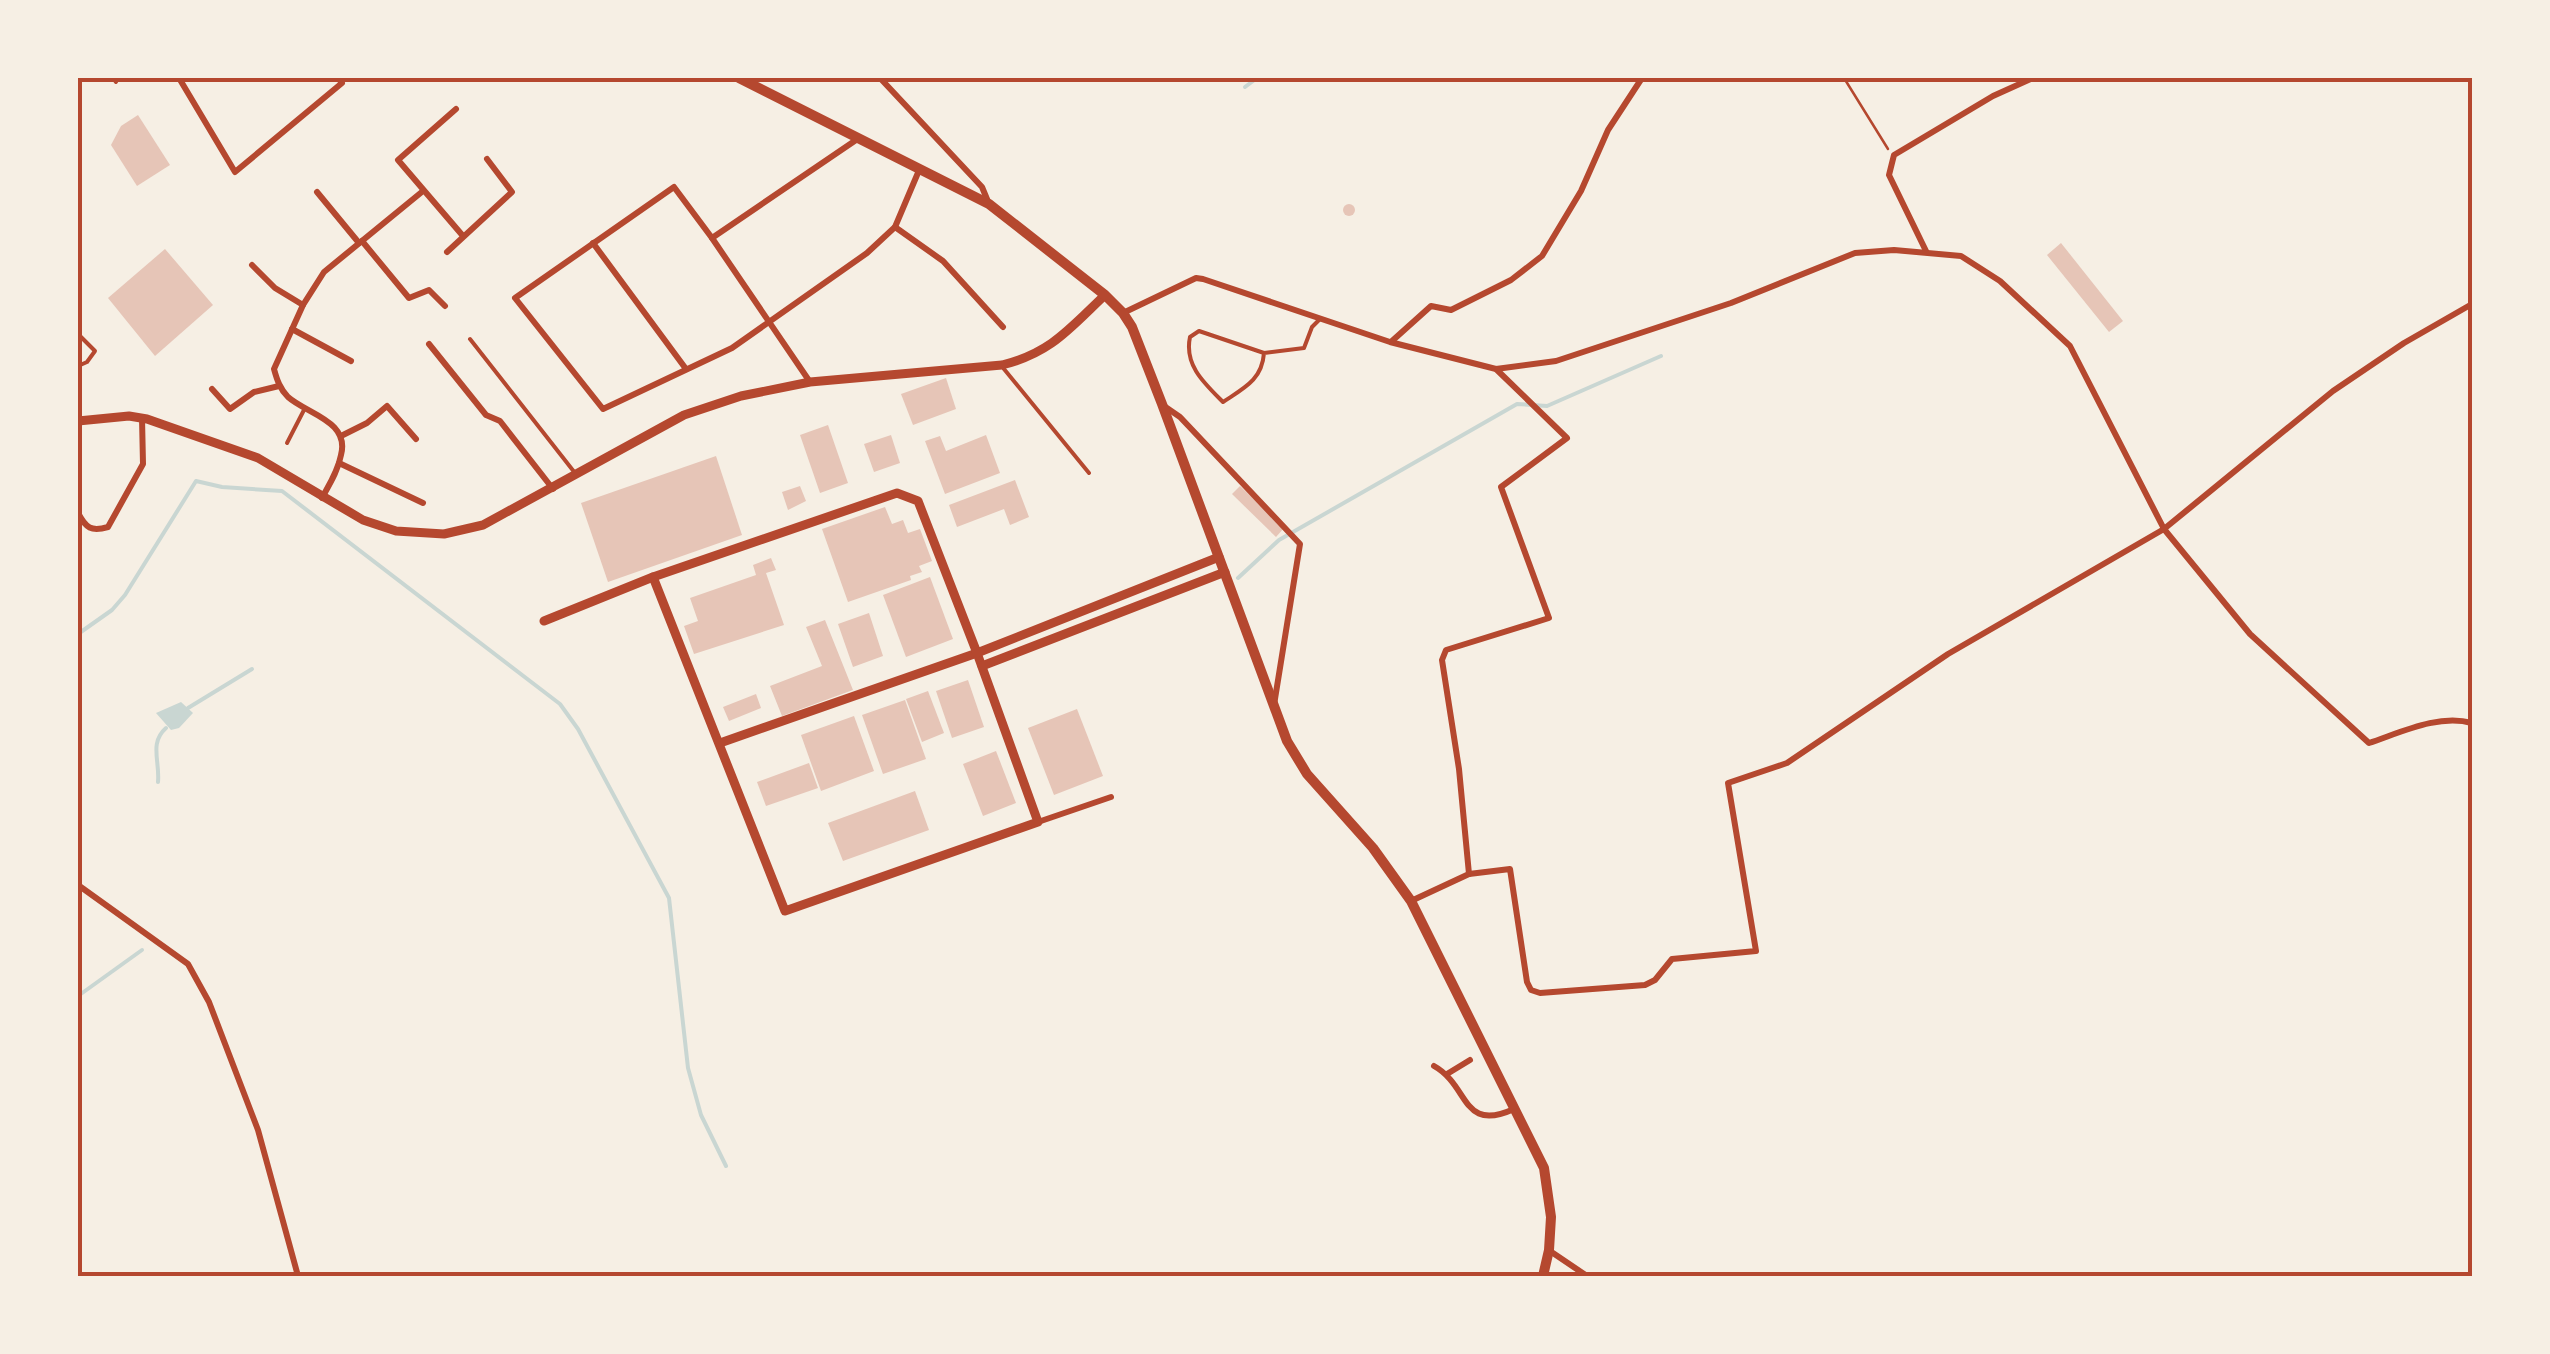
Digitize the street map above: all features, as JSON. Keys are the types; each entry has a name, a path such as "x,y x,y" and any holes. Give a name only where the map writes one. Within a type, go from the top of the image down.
{"main road":[{"path":"739,78 989,204 1123,312 1226,572 1286,741 1307,774 1373,848 1411,901 1544,1168 1551,1217 1543,1276"}],"street":[{"path":"179,78 235,172 342,79"},
{"path":"880,78 982,186 989,204"},
{"path":"1390,342 1431,306 1451,310 1511,280 1542,256 1581,191 1608,130 1642,78"},
{"path":"1926,251 1889,175 1894,155 1993,96 2032,78"},
{"path":"456,110 398,160 463,236"},
{"path":"712,238 861,137"},
{"path":"447,252 512,192 487,159"},
{"path":"810,382 771,322 674,186 515,298 603,409 732,348 771,322 867,253 895,227 920,167"},
{"path":"322,498 339,463 341,436 327,421 290,399 279,386 274,369 303,305 324,272 423,191"},
{"path":"318,192 409,298 429,290 446,306"},
{"path":"895,227 943,261 1003,327"},
{"path":"593,243 686,369"},
{"path":"1123,312 1196,278 1390,342 1496,369 1556,361 1731,303 1855,253 1926,251 1962,256 1977,263 2070,346 2164,529 2250,634 2369,743 2424,724 2461,720 2472,723"},
{"path":"252,265 274,288 303,305"},
{"path":"79,417 142,418 258,458 322,498 380,526 429,535 483,525 684,415 741,396 810,382 1002,365 1031,358 1060,339 1106,295"},
{"path":"1411,901 1469,874 1510,869 1527,982 1531,990 1540,993 1646,985 1672,959 1756,952 1728,783 1787,763 1948,654 2164,529 2333,391 2404,343 2472,304"},
{"path":"292,328 352,362"},
{"path":"429,344 486,415 500,421 554,489"},
{"path":"1469,874 1442,660 1446,650 1549,618 1501,487 1566,438 1496,369"},
{"path":"212,388 230,409 254,392 279,386"},
{"path":"1162,404 1180,417 1300,544 1274,706"},
{"path":"341,436 367,423 386,406 416,439"},
{"path":"78,514 86,527 95,530 108,526 144,464 142,418"},
{"path":"339,463 423,503"},
{"path":"544,621 653,578 897,493 912,496 922,509 1038,822"},
{"path":"720,743 977,653 1219,556"},
{"path":"982,666 1226,572"},
{"path":"653,578 785,911 1111,796"},
{"path":"78,886 188,964 258,1130 298,1276"},
{"path":"1448,1074 1470,1060"},
{"path":"1434,1066 1448,1074 1476,1114 1489,1118 1514,1109"},
{"path":"1549,1250 1588,1276"}],"lane":[{"path":"1264,353 1262,369 1247,386 1222,402 1190,362 1188,349 1190,336 1199,331 1264,353 1304,348 1320,320"},
{"path":"78,334 96,351 78,366"},
{"path":"470,339 577,475"},
{"path":"1002,365 1089,474"},
{"path":"288,444 306,408"}],"path":[{"path":"1844,78 1894,155"}],"shaded area":[{"path":"181,702 193,713 179,728 171,730 156,713"}],"building":[{"path":"138,115 170,165 137,186 111,145 121,126"},
{"path":"1349,204 1355,210 1349,216 1343,210"},
{"path":"2061,243 2123,321 2109,332 2047,255"},
{"path":"165,249 213,305 155,356 108,298"},
{"path":"946,378 956,409 913,425 901,394"},
{"path":"828,425 848,483 820,493 800,435"},
{"path":"891,435 900,463 874,472 864,444"},
{"path":"986,435 1000,473 945,494 925,441 940,436 946,451"},
{"path":"716,456 742,535 608,582 581,503"},
{"path":"1015,480 1029,517 1010,525 1004,509 957,527 949,505"},
{"path":"800,486 806,501 788,510 782,492"},
{"path":"1240,486 1284,528 1276,537 1232,494"},
{"path":"885,507 892,524 903,520 908,533 920,529 932,561 919,566 922,572 910,576 911,580 848,602 822,529"},
{"path":"771,558 776,570 766,573 784,625 694,654 684,626 698,621 690,598 756,575 753,565"},
{"path":"930,577 953,639 906,657 883,595"},
{"path":"869,613 883,656 853,667 838,624"},
{"path":"825,620 853,690 782,716 770,686 822,666 806,627"},
{"path":"968,680 984,727 952,738 936,691"},
{"path":"928,691 944,733 922,742 906,699"},
{"path":"756,694 761,708 729,721 723,707"},
{"path":"905,700 926,759 883,774 862,715"},
{"path":"1077,709 1103,776 1054,795 1028,728"},
{"path":"854,716 874,771 821,791 801,735"},
{"path":"996,751 1016,803 983,816 963,764"},
{"path":"809,763 818,788 766,806 757,782"},
{"path":"915,791 929,830 843,861 828,823"}],"waterway":[{"path":"1245,87 1257,78"},
{"path":"1238,578 1279,540 1517,404 1547,406 1661,356"},
{"path":"78,634 112,610 125,595 196,481 282,491 560,704 578,729 669,898 688,1068 701,1115 726,1166"},
{"path":"188,708 252,669"},
{"path":"158,782 157,746 166,728"},
{"path":"78,996 142,950"}]}
